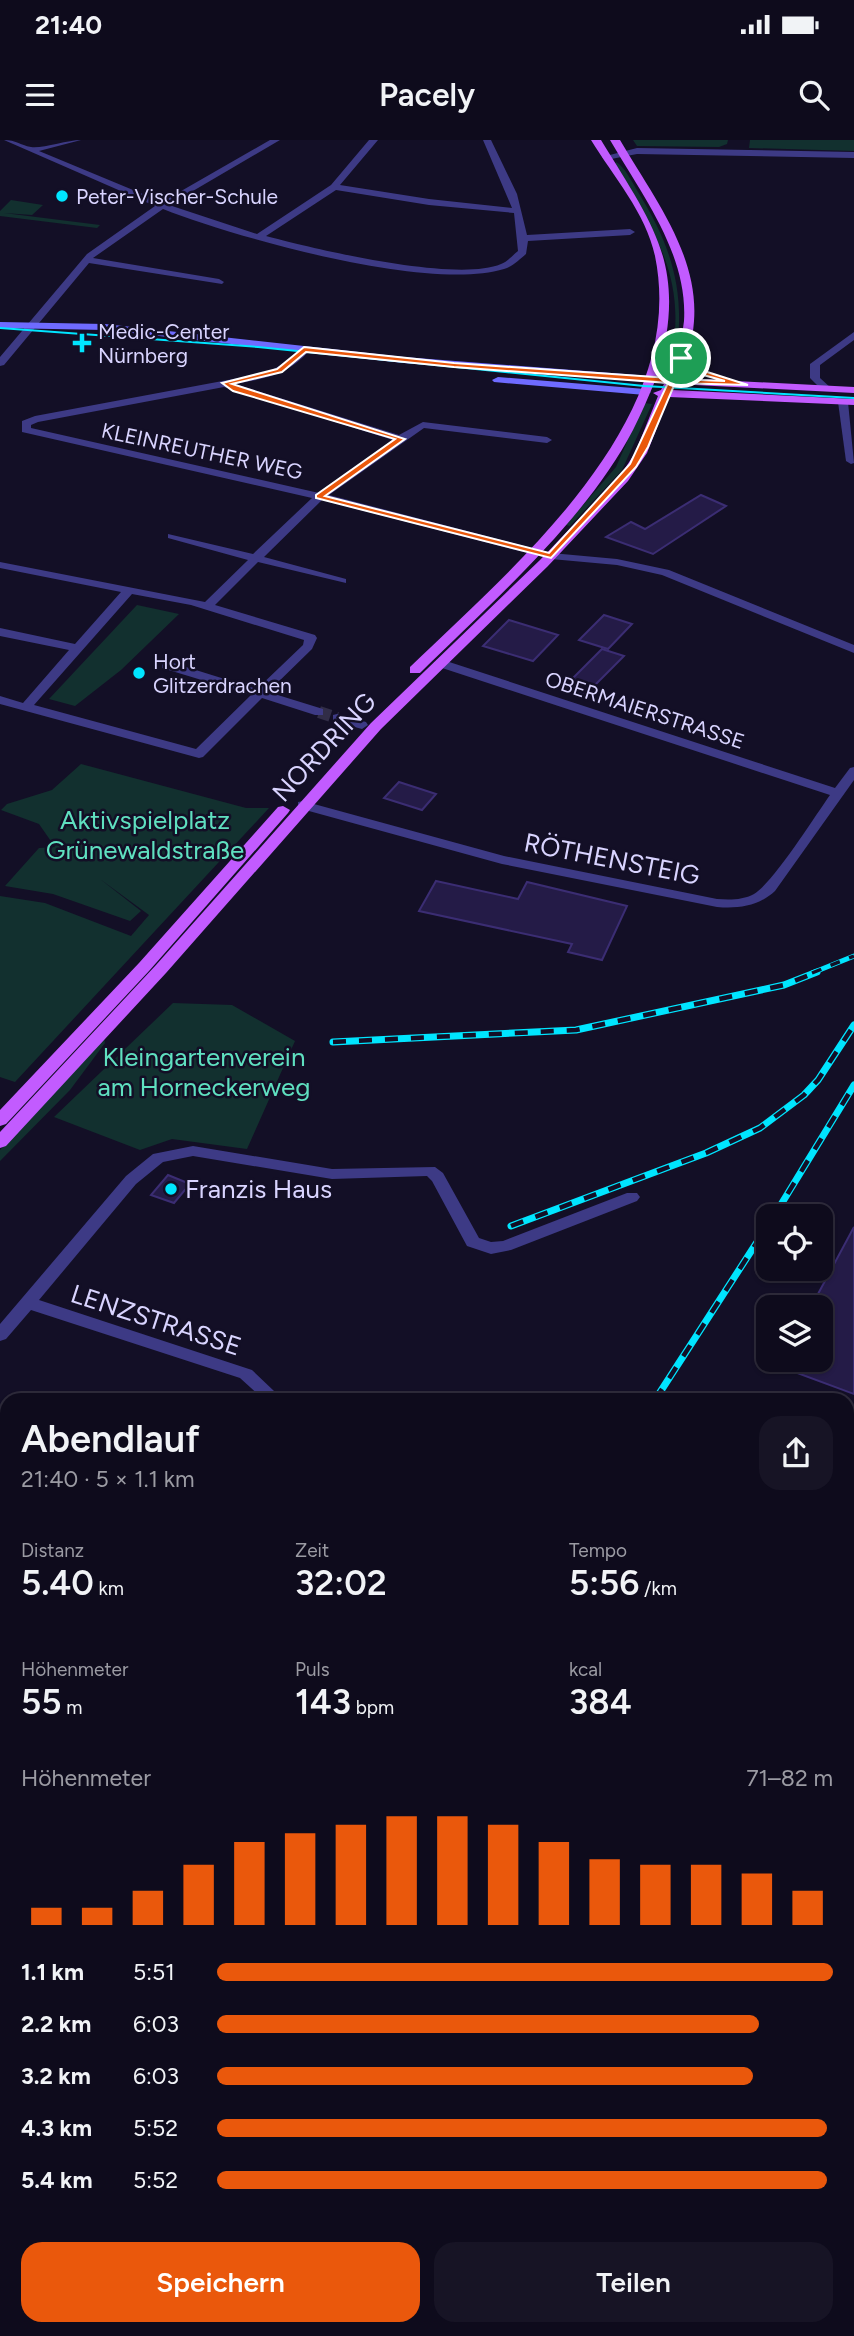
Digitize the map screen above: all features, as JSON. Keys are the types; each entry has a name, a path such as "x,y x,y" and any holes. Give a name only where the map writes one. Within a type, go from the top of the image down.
{"main road":[{"name":"NORDRING","path":"0,1120 135,978 362,725 533,550 613,457 645,393 662,335 661,260 648,226 596,140"},
{"name":"NORDRING","path":"0,1142 185,942 303,805 440,663 554,551 633,466 681,358 690,312 681,260 666,224 615,140"},
{"path":"0,328 672,381 854,390"},
{"path":"302,353 509,381 645,393 848,402"},
{"path":"681,358 698,371 744,385"}],"street":[{"path":"8,140 164,205 258,237 395,265 475,272 514,264 523,252 524,237 518,211 487,140"},
{"path":"31,150 77,140"},
{"path":"0,363 86,260 164,205 276,140"},
{"path":"258,237 334,187 374,140"},
{"path":"736,152 737,140"},
{"path":"606,157 684,152 854,155"},
{"path":"334,187 429,202 518,211"},
{"path":"524,237 630,232"},
{"path":"86,260 219,282"},
{"path":"827,389 813,374 813,368 819,359 854,335"},
{"path":"225,383 270,375 302,353"},
{"path":"787,387 803,382 813,374"},
{"path":"225,383 236,389 401,439"},
{"name":"KLEINREUTHER WEG","path":"225,383 35,419 26,423 26,430 319,496 533,550 617,562 678,576 854,649"},
{"path":"848,402 851,461"},
{"path":"208,606 319,496 423,425 547,440"},
{"path":"173,536 342,581"},
{"path":"0,565 208,606 311,638 308,646 199,754 0,700"},
{"path":"26,706 129,590"},
{"path":"0,632 79,649"},
{"name":"OBERMAIERSTRASSE","path":"440,663 838,793"},
{"path":"166,665 319,712"},
{"path":"337,718 362,725"},
{"name":"RÖTHENSTEIG","path":"303,805 502,860 726,904 752,901 762,896 854,771"},
{"path":"0,1335 141,1169 158,1158 183,1152 332,1174 430,1171 439,1177 473,1242 491,1248 505,1246 632,1198"},
{"name":"LENZSTRASSE","path":"26,1302 246,1374 266,1391"}],"green space":[{"path":"633,140 728,140 727,144 719,147 637,146"},
{"path":"750,140 854,140 854,151 749,148"},
{"path":"616,162 631,179 667,248 679,306 677,348 673,348 674,296 662,251 615,165"},
{"path":"11,200 43,205 32,215 4,213 100,225 97,228 0,216 0,211"},
{"path":"644,403 652,404 622,470 570,526 566,525 616,467"},
{"path":"137,605 179,614 121,670 75,706 49,699"},
{"name":"Aktivspielplatz Grünewaldstraße","path":"81,764 246,808 269,808 15,1082 0,1077 0,896 45,903 131,936 149,915 100,879 141,911 130,921 53,894 5,886 39,848 55,847 39,824 1,810 7,804 52,790"},
{"name":"Kleingartenverein am Horneckerweg","path":"173,1003 232,1005 295,1041 247,1149 172,1139 140,1150 54,1117"},
{"path":"104,1038 105,1043 70,1090 0,1161 0,1150"}],"building":[{"path":"701,495 726,506 653,554 606,537 631,522 645,529"},
{"path":"604,615 632,624 608,649 579,640"},
{"path":"509,620 558,635 533,661 483,646"},
{"path":"602,649 624,656 583,697 561,690"},
{"path":"399,782 436,794 422,810 384,798"},
{"path":"436,881 518,899 527,882 627,906 602,960 568,952 572,944 419,911"},
{"name":"Franzis Haus","path":"168,1175 190,1184 174,1203 151,1195"},
{"path":"854,1227 854,1393 795,1372 833,1372 833,1295 817,1295 825,1281 833,1281 833,1266"}],"tunnel":[{"path":"319,712 337,718"}],"tram line":[{"path":"0,328 258,347 644,386 854,398"}],"railway":[{"path":"812,973 854,956"},
{"path":"333,1042 576,1030 784,985 817,972"},
{"path":"511,1226 706,1153 760,1128 804,1095 818,1080 854,1025"},
{"path":"781,1204 854,1085"},
{"path":"660,1393 756,1244"}],"place":[{"name":"Peter-Vischer-Schule","path":"62,196"},
{"name":"Medic-Center Nürnberg","path":"82,343"},
{"name":"Hort Glitzerdrachen","path":"139,673"},
{"name":"Franzis Haus","path":"171,1189"}],"route":[{"path":"681,358 672,381 454,365 304,350 293,362 270,375 225,383 236,389 401,439 319,496 551,556 633,466 672,381 744,385 698,371 681,358"}]}
